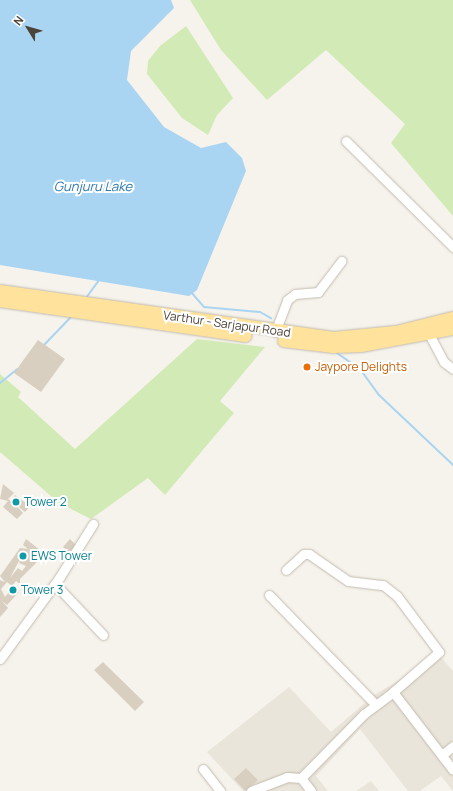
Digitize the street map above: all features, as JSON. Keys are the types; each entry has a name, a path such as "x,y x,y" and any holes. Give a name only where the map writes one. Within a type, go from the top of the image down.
{"main road":[{"name":"Varthur - Sarjapur Road","path":"0,292 275,332 359,337 453,318"},
{"name":"Varthur - Sarjapur Road","path":"0,301 334,347 429,334 453,329"}],"street":[{"path":"346,141 453,248"},
{"path":"275,332 287,300 295,294 318,292 342,261"},
{"path":"429,334 444,362 453,369"},
{"path":"0,659 55,584 93,524"},
{"path":"286,570 304,554 308,554 348,581 383,585 397,596 439,652 393,692 375,704 301,778"},
{"path":"55,584 103,635"},
{"path":"269,595 375,704"},
{"path":"393,692 453,770"},
{"path":"442,755 453,746"},
{"path":"203,769 220,791"},
{"path":"251,791 287,777 301,778 311,791"}],"shaded area":[{"path":"440,656 453,671 453,791 441,776 420,791 408,791 360,729 316,776 328,791 243,791 207,752 289,687 331,732 374,695"},
{"path":"371,781 379,791 356,791"}],"green space":[{"path":"190,0 453,0 453,216 391,143 405,124 326,50 267,100 221,50"},
{"path":"186,26 233,98 217,115 208,135 182,118 147,74 148,61 160,46"},
{"path":"197,339 265,347 220,401 234,413 165,495 148,478 91,519 59,503 0,452 0,374 21,392 18,397 75,449"}],"water":[{"name":"Gunjuru Lake","path":"0,0 171,0 174,8 131,51 127,80 164,127 201,148 226,142 242,158 246,171 197,290 189,296 0,265"}],"building":[{"path":"38,340 65,359 41,392 14,373"},
{"name":"Tower 2","path":"3,484 14,493 8,499 11,501 15,495 30,506 25,512 15,504 23,513 17,519 3,507 8,501 0,499"},
{"path":"26,539 40,550 34,554 28,551 33,555 29,560 34,556 38,561 20,579 20,584 16,581 12,586 7,582 1,589 5,597 13,587 19,592 7,605 2,601 8,608 0,617 0,580 5,582 0,576 20,548 28,549 23,545","holes":["20,559 19,563 26,566 22,571 18,568 10,578"]},
{"path":"70,539 76,545 69,552 63,547"},
{"path":"103,662 144,702 135,711 94,670"},
{"path":"246,768 258,780 245,791 234,779"}],"waterway":[{"path":"86,298 100,279"},
{"path":"191,292 204,307 260,312 271,318"},
{"path":"43,346 72,316"},
{"path":"337,353 360,369 379,395 453,465"},
{"path":"0,383 17,369"}],"place":[{"name":"Jaypore Delights","path":"307,367"},
{"name":"Tower 2","path":"16,502"},
{"name":"EWS Tower","path":"23,556"},
{"name":"Tower 3","path":"13,590"}]}
